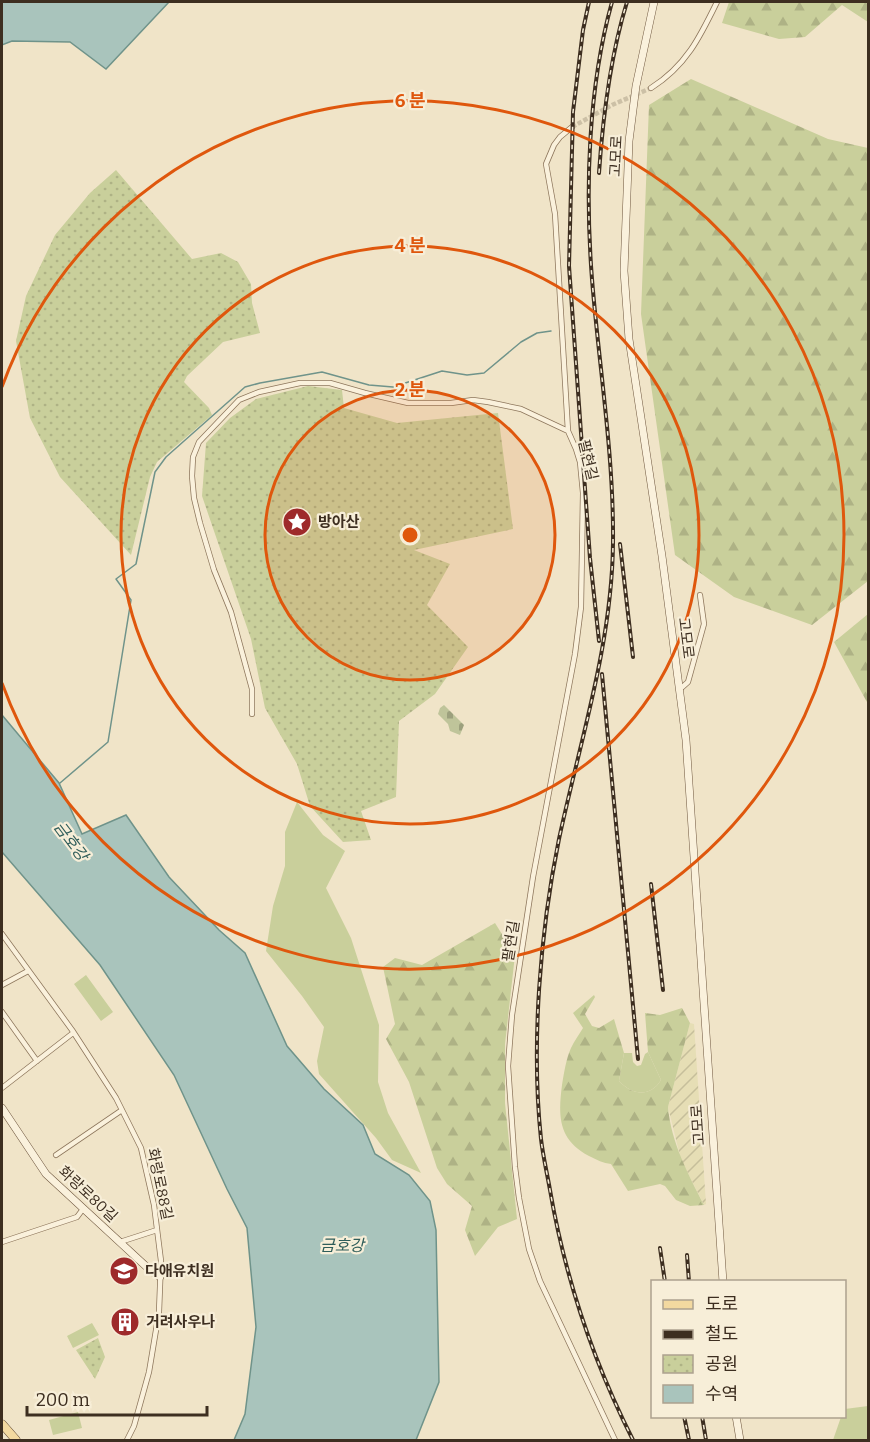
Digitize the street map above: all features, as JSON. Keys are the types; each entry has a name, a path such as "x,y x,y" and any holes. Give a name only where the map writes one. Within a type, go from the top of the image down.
{"main road":[{"name":"고모로","path":"654,2 636,86 629,141 624,271 629,339 662,556 686,740 723,1280"},
{"name":"화랑로80길","path":"3,1112 46,1174 160,1277"},
{"path":"736,1418 740,1440"},
{"path":"2,1424 16,1440"}],"street":[{"path":"651,87 665,79 691,52 717,2"},
{"name":"팔현길","path":"572,127 554,145 546,164 555,214 568,431 580,462 583,493 581,607 572,675 533,877 512,1015 508,1066 515,1167 529,1249 540,1281 615,1440"},
{"name":"팔현길","path":"252,714 252,689 231,612 214,570 194,498 192,476 193,458 199,442 238,400 259,392 300,383 330,383 408,403 451,403 473,400 488,402 521,409 568,431"},
{"path":"679,690 688,682 704,624 700,595"},
{"name":"화랑로88길","path":"2,934 74,1034 116,1098 141,1148 154,1205 161,1261 159,1312 149,1372 128,1440"},
{"path":"2,985 28,971"},
{"path":"2,1012 37,1061"},
{"path":"2,1088 74,1034"},
{"path":"56,1155 122,1110"},
{"path":"2,1242 78,1217 83,1209"},
{"path":"118,1241 157,1230"}],"shaded area":[{"path":"690,1023 694,1024 706,1204 704,1205 681,1160 668,1107"}],"green space":[{"path":"729,2 868,2 868,22 842,5 805,37 779,39 722,23"},
{"path":"691,79 828,139 868,148 868,581 812,625 734,597 675,555 641,314 649,105"},
{"path":"116,170 192,259 221,253 238,262 251,284 252,303 260,333 223,342 187,376 184,382 209,408 212,415 157,462 150,477 131,555 60,477 30,418 16,341 26,296 55,235 90,193"},
{"path":"308,386 342,390 344,408 397,423 498,413 513,529 414,550 450,564 427,605 468,647 435,694 399,721 396,797 361,811 371,840 343,842 310,806 297,764 265,708 251,639 202,496 206,443 230,418 256,399"},
{"path":"868,614 868,704 834,642"},
{"path":"444,705 464,725 460,735 450,731 448,724 438,714"},
{"path":"297,802 323,835 345,851 326,888 351,938 379,1025 378,1082 388,1113 421,1173 392,1160 376,1138 319,1074 317,1061 324,1027 266,951 273,906 285,866 285,832"},
{"path":"495,923 515,955 505,1044 505,1103 517,1219 498,1227 475,1256 465,1230 472,1206 447,1184 437,1168 409,1082 386,1039 395,1024 383,967 395,958 422,965"},
{"path":"86,975 113,1012 101,1021 74,984"},
{"path":"594,995 585,1014 592,1026 599,1028 614,1019 624,1053 619,1081 635,1092 652,1090 661,1080 648,1052 645,1013 660,1015 682,1008 690,1023 668,1107 676,1145 704,1205 690,1206 676,1200 665,1186 660,1184 628,1191 611,1164 597,1160 579,1150 566,1135 562,1126 560,1107 565,1066 569,1052 583,1028 573,1013"},
{"path":"648,1052 661,1080 652,1090 635,1092 619,1081 624,1053 632,1053 633,1062 637,1066 641,1065"},
{"path":"92,1323 99,1335 73,1348 67,1336"},
{"path":"98,1338 105,1357 95,1379 76,1350"},
{"path":"868,1406 868,1440 833,1440 841,1418 846,1418 846,1409"},
{"path":"78,1412 82,1428 53,1435 49,1420"}],"water":[{"path":"2,2 169,2 106,69 70,42 12,41 2,45"},
{"name":"금호강","path":"2,715 59,783 82,834 126,815 169,877 219,930 245,953 287,1046 324,1089 363,1125 375,1154 409,1175 430,1201 436,1230 439,1382 416,1440 234,1440 245,1414 256,1327 247,1228 174,1075 100,965 2,852"}],"waterway":[{"path":"60,783 108,742 131,600 116,579 136,564 155,472 166,457 245,387 322,372 369,385 393,387 442,371 467,375 484,373 521,342 537,333 551,331"}],"tunnel":[{"path":"572,127 612,105 651,88"}],"railway":[{"path":"589,2 583,30 573,112 569,266 590,558 599,641"},
{"path":"612,2 604,35 593,104 589,175 592,279 606,411 613,510 611,581 594,692 552,875 542,950 537,1066 542,1145 556,1222 572,1287 605,1380 633,1440"},
{"path":"599,173 608,86 627,2"},
{"path":"620,544 633,657"},
{"path":"602,674 638,1059"},
{"path":"651,884 663,990"},
{"path":"660,1248 665,1280"},
{"path":"687,1255 689,1280"},
{"path":"684,1418 689,1440"},
{"path":"702,1418 706,1440"}],"place":[{"name":"방아산","path":"297,522"},
{"name":"다애유치원","path":"124,1271"},
{"name":"거려사우나","path":"125,1322"}]}
